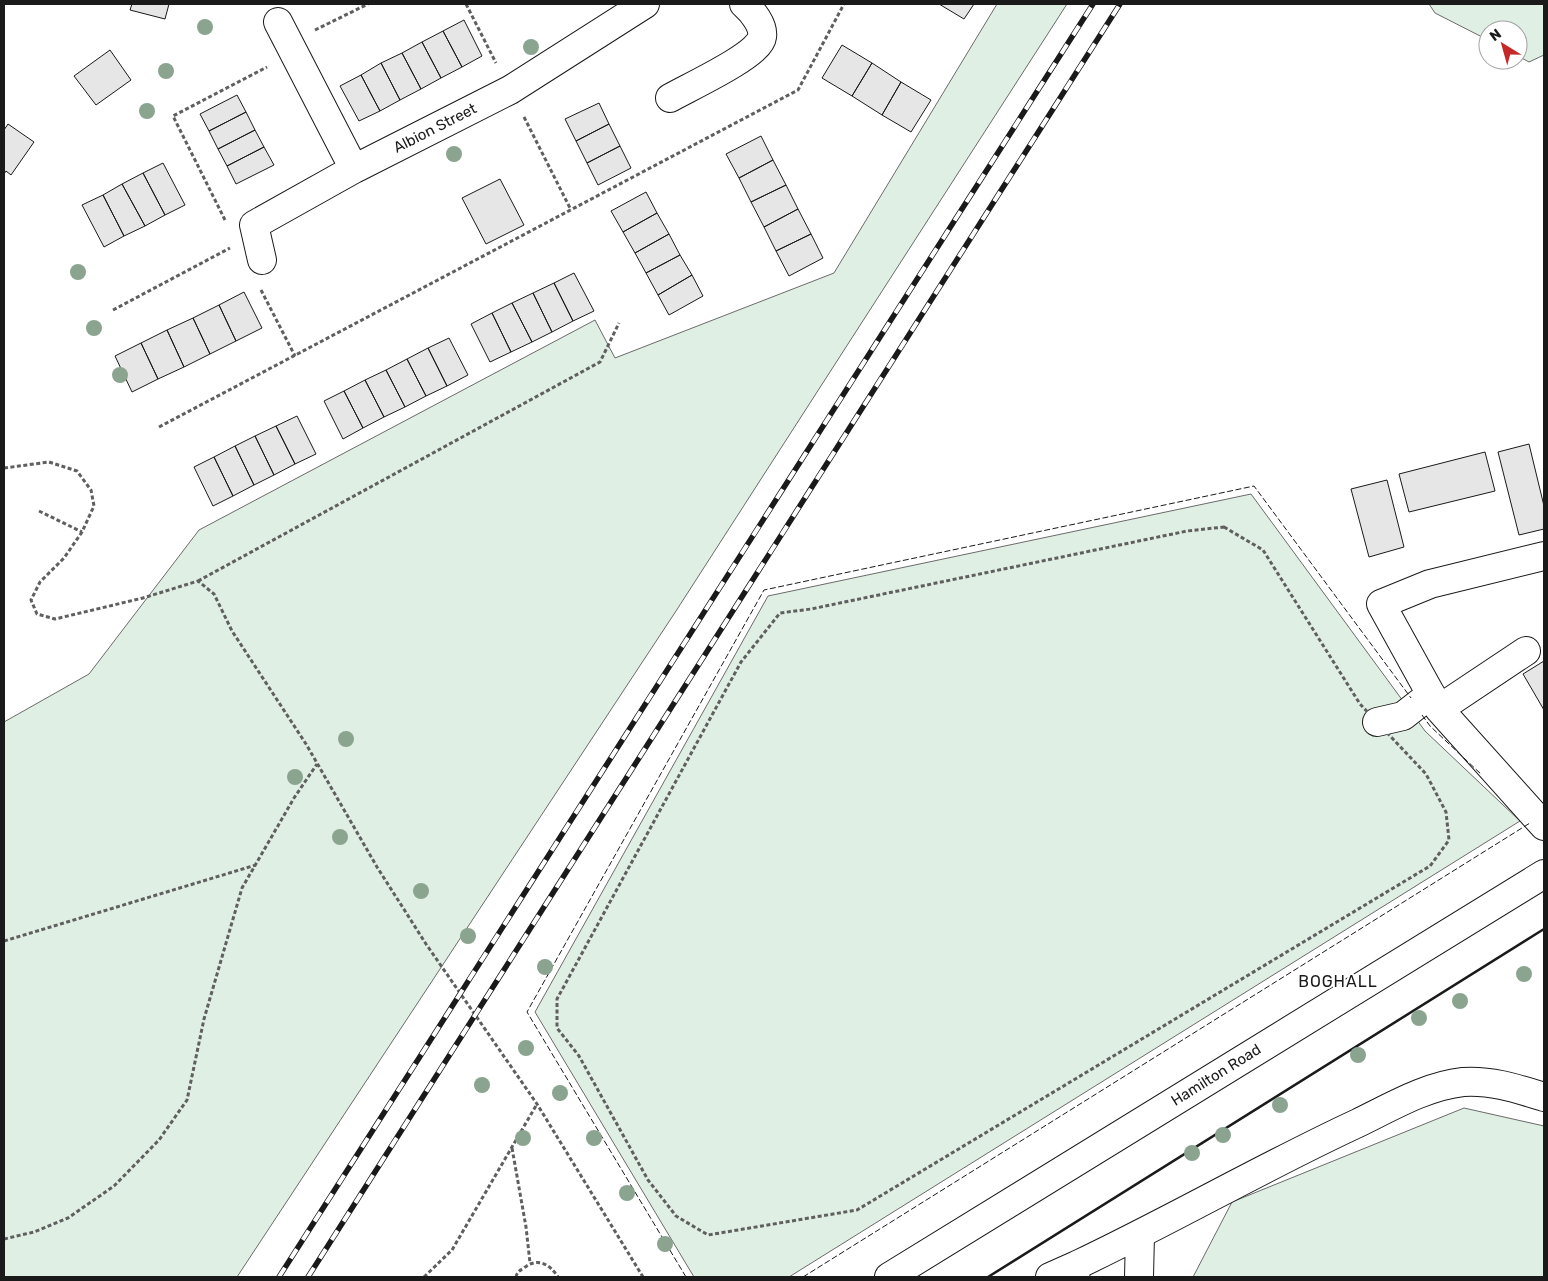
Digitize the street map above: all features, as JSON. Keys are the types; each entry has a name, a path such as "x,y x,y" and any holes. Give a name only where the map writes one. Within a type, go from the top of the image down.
{"main road":[{"name":"Albion Street","path":"245,235 354,169 510,90 643,4"},
{"path":"670,98 746,55 759,45 763,36 759,23 744,4"},
{"path":"278,22 354,169"},
{"path":"245,235 262,260"},
{"path":"1544,556 1430,584 1381,604 1435,702 1544,826"},
{"path":"1377,722 1403,716 1435,702 1526,651"},
{"name":"Hamilton Road","path":"889,1277 1544,874"},
{"path":"1050,1277 1076,1271 1309,1146 1426,1091 1463,1082 1498,1083 1544,1097"},
{"path":"1139,1277 1140,1235"}],"path":[{"path":"113,310 245,235 174,116 275,63 306,34 368,4"},
{"path":"158,427 798,90 844,4"},
{"path":"259,287 295,356"},
{"path":"4,468 49,462 77,470 91,490 94,506 82,532 64,558 40,582 31,600 36,614 55,619 143,598 198,581 600,362 619,323"},
{"path":"39,511 82,532"},
{"path":"1224,527 1263,550 1360,704 1377,722 1426,774 1446,812 1449,840 1430,866 857,1210 708,1236 676,1216 648,1180 579,1056 557,1028 557,999 583,950 741,662 780,613 811,609 1187,531 1224,527"},
{"path":"198,581 214,594 232,631 317,764 426,944 537,1104 643,1277"},
{"path":"4,1239 34,1232 68,1218 114,1186 159,1140 187,1100 204,1019 242,888 294,798 317,764"},
{"path":"4,941 256,865"},
{"path":"424,1277 452,1250 537,1104"},
{"path":"512,1148 530,1263"},
{"path":"516,1277 517,1273 530,1263 542,1262 552,1267 558,1277"}],"green space":[{"path":"997,4 1067,4 676,611 237,1277 4,1277 4,722 89,674 199,530 595,320 615,358 834,273"},
{"path":"1429,4 1544,4 1544,55 1528,61 1528,20 1478,20 1478,35 1435,13"},
{"path":"1251,494 1425,731 1520,821 789,1277 694,1277 535,1012 768,596"},
{"path":"1464,1108 1544,1126 1544,1277 1193,1277 1232,1202"}],"building":[{"path":"132,4 169,4 165,19 130,10"},
{"path":"939,4 974,4 964,19"},
{"path":"464,20 482,56 462,67 443,31"},
{"path":"443,31 462,67 441,78 422,42"},
{"path":"422,42 441,78 421,89 402,53"},
{"path":"842,45 872,63 852,96 822,78"},
{"path":"110,50 131,80 96,105 74,76"},
{"path":"402,53 421,89 400,100 381,63"},
{"path":"381,63 400,100 380,111 361,75"},
{"path":"872,63 901,82 882,115 852,96"},
{"path":"361,75 380,111 359,121 340,86"},
{"path":"901,82 931,100 911,132 882,115"},
{"path":"237,95 246,112 209,131 200,114"},
{"path":"599,103 609,124 576,141 565,119"},
{"path":"246,112 255,130 218,149 209,131"},
{"path":"8,124 34,142 11,175 6,171 4,174 4,130"},
{"path":"609,124 620,146 587,163 576,141"},
{"path":"255,130 264,147 227,166 218,149"},
{"path":"761,136 773,160 739,178 726,154"},
{"path":"620,146 631,168 598,185 587,163"},
{"path":"264,147 274,165 236,184 227,166"},
{"path":"773,160 786,185 751,202 739,178"},
{"path":"163,163 185,205 165,215 143,173"},
{"path":"143,173 165,215 145,226 122,184"},
{"path":"500,179 524,225 486,244 462,198"},
{"path":"122,184 145,226 124,236 103,195"},
{"path":"786,185 798,209 764,227 751,202"},
{"path":"646,192 657,213 623,232 611,211"},
{"path":"103,195 124,236 104,247 82,205"},
{"path":"798,209 811,234 776,251 764,227"},
{"path":"657,213 669,234 635,253 623,232"},
{"path":"669,234 680,255 646,273 635,253"},
{"path":"811,234 823,258 789,276 776,251"},
{"path":"680,255 692,275 658,295 646,273"},
{"path":"574,273 594,311 573,321 554,283"},
{"path":"692,275 703,296 669,315 658,295"},
{"path":"554,283 573,321 552,332 533,293"},
{"path":"244,292 262,328 236,341 219,305"},
{"path":"533,293 552,332 532,342 512,303"},
{"path":"512,303 532,342 511,352 492,313"},
{"path":"219,305 236,341 210,354 193,318"},
{"path":"492,313 511,352 490,362 471,324"},
{"path":"193,318 210,354 184,367 167,330"},
{"path":"167,330 184,367 158,379 141,343"},
{"path":"449,338 468,375 447,386 428,348"},
{"path":"141,343 158,379 132,392 115,356"},
{"path":"428,348 447,386 426,396 407,359"},
{"path":"407,359 426,396 405,407 386,370"},
{"path":"386,370 405,407 384,417 365,380"},
{"path":"365,380 384,417 363,428 344,391"},
{"path":"344,391 363,428 343,439 324,401"},
{"path":"297,416 316,454 295,464 276,426"},
{"path":"276,426 295,464 274,475 255,436"},
{"path":"255,436 274,475 254,485 235,446"},
{"path":"1529,444 1544,506 1544,529 1519,535 1498,452"},
{"path":"235,446 254,485 233,496 214,457"},
{"path":"1485,452 1495,491 1409,512 1399,474"},
{"path":"214,457 233,496 213,506 194,467"},
{"path":"1387,480 1404,547 1369,557 1351,489"},
{"path":"1544,661 1544,710 1523,674"}],"railway":[{"path":"279,1277 1093,4"},
{"path":"308,1277 1120,4"}],"fence":[{"path":"686,1277 527,1012 764,590 1254,486 1411,698"},
{"path":"1422,715 1430,726 1482,775"},
{"path":"803,1277 1530,823"}],"wall":[{"path":"988,1277 1544,929"}],"district":[{"name":"BOGHALL","path":"1338,981"}]}
